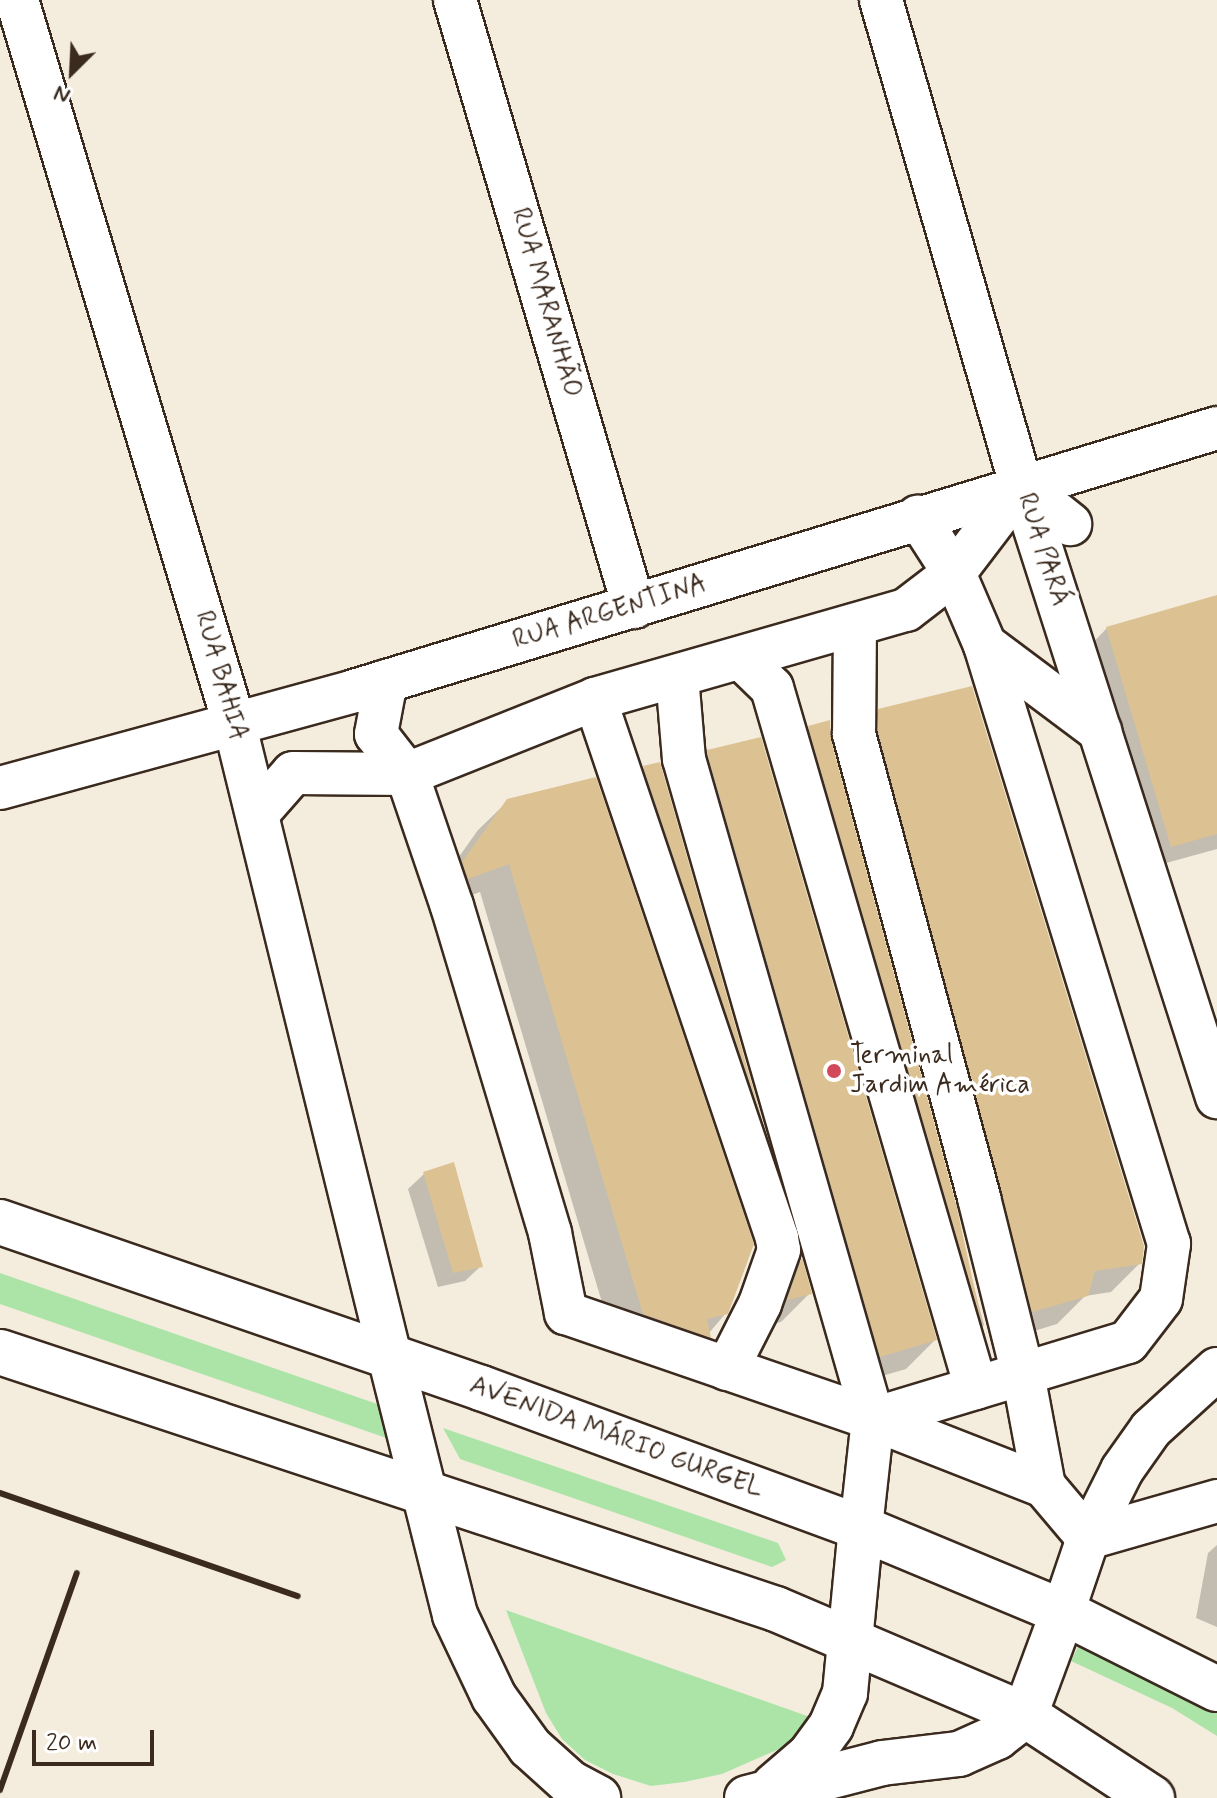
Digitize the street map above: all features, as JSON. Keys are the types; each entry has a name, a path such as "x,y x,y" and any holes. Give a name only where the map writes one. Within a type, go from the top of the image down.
{"main road":[{"name":"AVENIDA MÁRIO GURGEL","path":"0,1222 391,1360 481,1388 861,1528 1063,1612 1171,1663 1217,1689"},
{"path":"0,1352 776,1609 1025,1715 1152,1798"},
{"path":"391,1360 455,1615 494,1697 530,1747 570,1783 598,1798"},
{"path":"760,1793 810,1755 831,1726 845,1693 861,1528"},
{"path":"760,1793 882,1763 959,1754 997,1737 1025,1715 1063,1612"}],"street":[{"name":"RUA BAHIA","path":"17,0 235,726 391,1360"},
{"name":"RUA MARANHÃO","path":"455,0 634,607"},
{"name":"RUA PARÁ","path":"881,0 1021,485 1217,1097"},
{"name":"RUA ARGENTINA","path":"0,788 235,726 1217,428"},
{"path":"258,813 293,773 407,774 595,699 906,610 954,573 1021,485 1070,524"},
{"path":"873,1419 1128,1342 1161,1299 1169,1244 985,645 954,573 918,517"},
{"path":"855,625 854,734 979,1198 1023,1374 1044,1486"},
{"path":"985,645 1100,731"},
{"path":"741,658 772,688 976,1388"},
{"path":"677,676 684,759 873,1419 861,1528"},
{"path":"386,681 376,734 407,774 550,1233 566,1313 873,1419 1044,1486 1088,1538"},
{"path":"595,699 777,1238 779,1250 760,1304 727,1369"},
{"path":"1063,1612 1088,1538 1122,1470 1151,1429 1217,1369"},
{"path":"1088,1538 1217,1501"},
{"path":"1171,1663 1217,1667"}],"green space":[{"path":"0,1273 383,1406 392,1440 0,1304"},
{"path":"443,1428 778,1543 786,1560 772,1567 460,1459"},
{"path":"506,1610 810,1717 804,1738 722,1774 684,1782 651,1786 613,1774 585,1760 562,1739 546,1713"},
{"path":"1083,1637 1217,1702 1217,1736 1172,1708 1071,1661"}],"building":[{"path":"1217,595 1217,834 1171,847 1106,627"},
{"path":"972,686 1144,1246 1142,1264 1095,1271 1088,1296 1032,1312 878,731 878,709"},
{"path":"830,720 831,740 956,1204 983,1327 808,726"},
{"path":"761,737 937,1340 880,1357 707,750"},
{"path":"660,762 661,766 762,1119 643,766"},
{"path":"596,777 754,1244 728,1314 707,1319 711,1338 643,1314 509,864 468,879 462,862 507,799"},
{"path":"454,1162 483,1267 453,1273 423,1172"},
{"path":"802,1258 812,1294 787,1300"}],"railway":[{"path":"0,1493 298,1596"},
{"path":"0,1790 77,1573"}],"place":[{"name":"Terminal Jardim América","path":"834,1071"}]}
